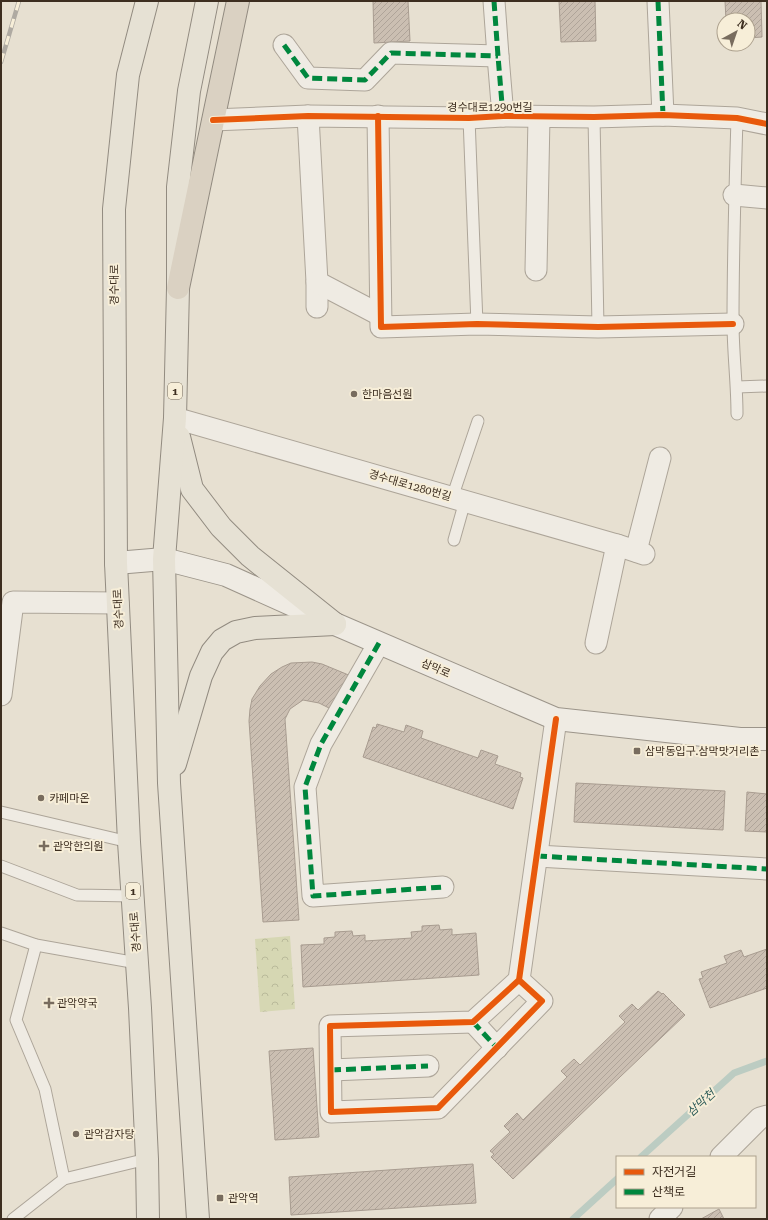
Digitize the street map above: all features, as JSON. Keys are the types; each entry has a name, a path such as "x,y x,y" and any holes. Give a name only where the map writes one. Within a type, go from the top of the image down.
{"highway":[{"path":"178,288 238,1"}],"main road":[{"name":"경수대로","path":"147,1 128,75 114,209 116,564 129,842 147,1159 148,1219"},
{"name":"1","path":"198,1219 169,783 164,559 175,418 178,288 178,187 189,91 207,1"},
{"path":"175,418 192,489 221,527 250,556 335,624"},
{"name":"삼막로","path":"116,564 164,559 226,575 335,624 556,719 740,739 767,739"},
{"path":"169,783 201,676 212,652 222,640 236,632 255,628 335,624"}],"street":[{"path":"494,1 503,116"},
{"path":"658,1 663,115"},
{"path":"284,45 308,78 365,80 391,53 498,56"},
{"name":"경수대로1290번길","path":"213,120 308,116 469,118 503,116 594,117 663,115 737,118 767,124"},
{"path":"308,116 317,307"},
{"path":"378,116 381,327 477,324 598,327 733,324"},
{"path":"536,270 539,117"},
{"path":"734,195 767,198"},
{"path":"317,282 380,315"},
{"name":"경수대로1280번길","path":"175,418 632,550"},
{"path":"596,643 632,550 660,458"},
{"path":"1,695 13,602 118,603"},
{"path":"379,643 321,744 305,787 312,896 443,887"},
{"path":"519,980 542,1001 438,1108 331,1112 330,1026 473,1022 519,980 556,719"},
{"path":"537,856 767,869"},
{"path":"473,1022 497,1048"},
{"path":"331,1070 428,1066"},
{"path":"722,1156 760,1118 767,1116"},
{"path":"660,1219 671,1208"}],"lane":[{"path":"594,117 598,327"},
{"name":"경수대로1290번길","path":"469,118 477,324"},
{"path":"737,118 734,195 733,324 737,414"},
{"path":"737,387 767,386"},
{"path":"454,540 459,500 478,421"},
{"path":"1,812 129,842"},
{"path":"1,866 77,895 133,896"},
{"path":"1,933 36,945 137,963"},
{"path":"36,945 16,1020 45,1089 64,1179"},
{"path":"13,1219 64,1179 147,1159"}],"green space":[{"path":"290,936 295,1009 260,1012 255,939"}],"building":[{"path":"373,1 408,1 410,41 374,43"},
{"path":"559,1 595,1 596,41 561,42"},
{"path":"725,1 761,1 762,37 756,37 756,12 726,12"},
{"path":"312,662 322,664 351,676 335,711 319,703 303,700 290,709 285,719 299,920 263,922 249,721 250,709 252,699 260,686 271,674 291,663"},
{"path":"377,724 404,732 406,725 423,731 421,738 478,758 481,750 498,756 495,764 521,773 520,777 523,778 513,809 363,757 373,727 376,728"},
{"path":"576,783 725,791 723,830 574,822"},
{"path":"747,792 767,794 767,832 745,831"},
{"path":"439,925 440,930 452,929 452,935 476,933 479,975 303,987 301,945 324,944 324,938 335,937 335,932 352,931 353,936 365,935 365,941 412,938 411,932 422,931 422,926"},
{"path":"767,949 767,988 710,1008 699,979 703,978 701,972 727,963 724,956 741,950 744,957"},
{"path":"658,991 662,994 663,993 685,1015 513,1179 491,1157 494,1154 490,1151 510,1132 504,1126 517,1113 523,1120 567,1077 561,1071 574,1059 580,1065 625,1022 619,1016 632,1004 638,1010"},
{"path":"313,1048 319,1137 275,1140 269,1051"},
{"path":"473,1164 476,1203 291,1215 289,1177"},
{"path":"719,1209 724,1219 701,1219"}],"waterway":[{"name":"삼막천","path":"642,1156 734,1073 767,1061"},
{"name":"삼막천","path":"573,1219 616,1180"}],"railway":[{"path":"1,62 19,1"}],"marked path":[{"path":"494,1 503,116"},
{"path":"658,1 663,115"},
{"path":"284,45 308,78 365,80 391,53 498,56"},
{"path":"379,643 321,744 305,787 313,896 443,887"},
{"path":"537,856 767,869"},
{"path":"473,1022 497,1048"},
{"path":"331,1070 428,1066"}],"cycle path":[{"path":"213,120 308,116 469,118 503,116 594,117 663,115 737,118 767,124"},
{"path":"378,116 381,327 477,324 598,327 733,324"},
{"path":"519,980 473,1022 330,1026 331,1112 438,1108 542,1001 519,980 556,719"}],"place":[{"name":"한마음선원","path":"354,394"},
{"name":"삼막동입구.삼막맛거리촌","path":"637,751"},
{"name":"카페마온","path":"41,798"},
{"name":"관악한의원","path":"44,846"},
{"name":"관악약국","path":"49,1003"},
{"name":"관악감자탕","path":"76,1134"},
{"name":"관악역","path":"220,1198"}]}
